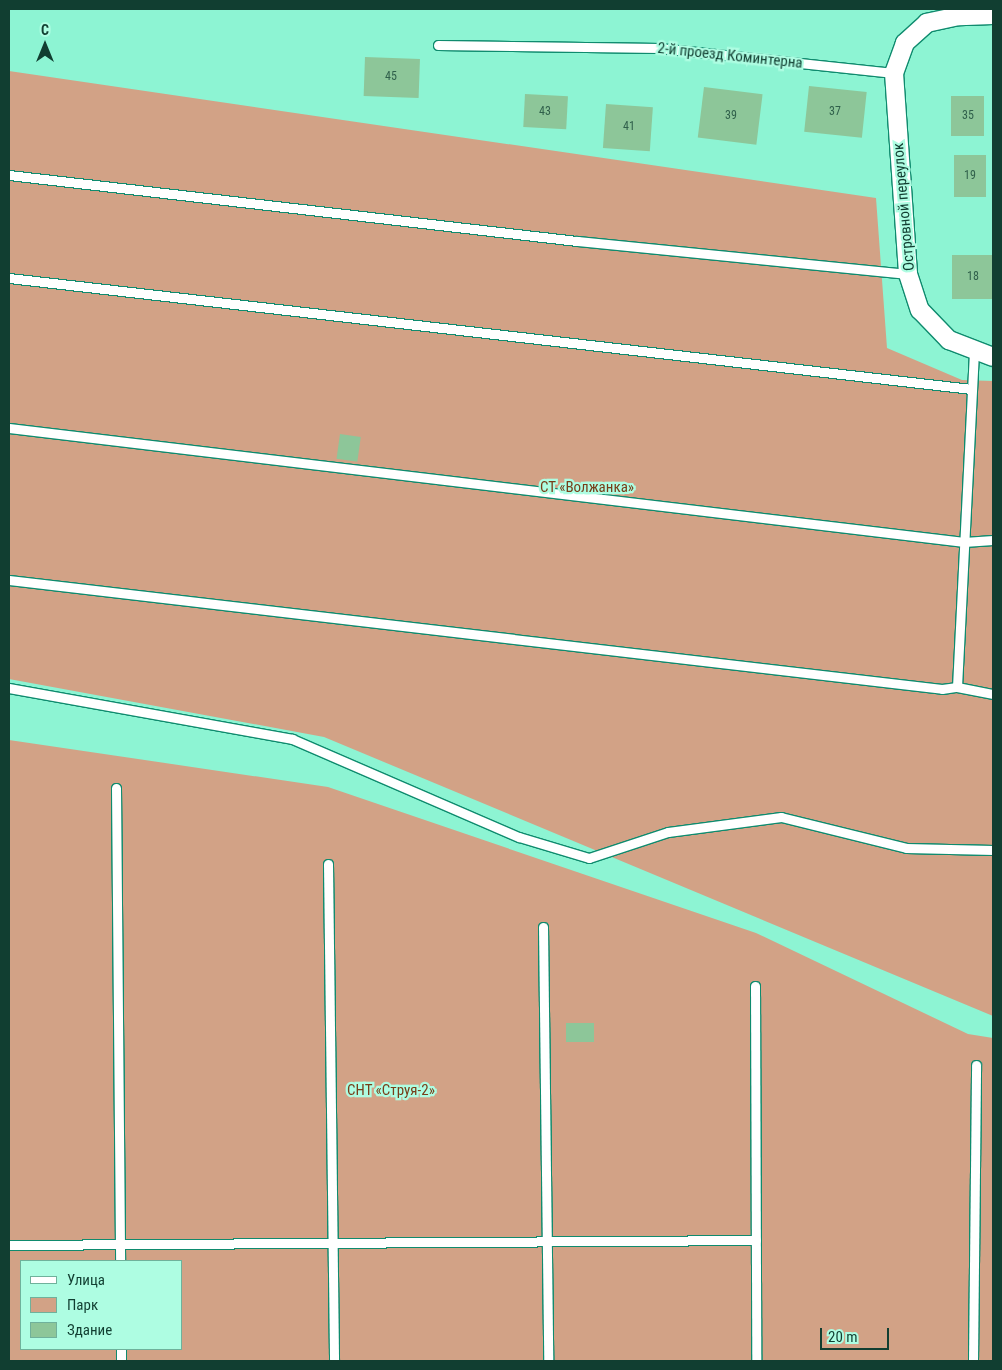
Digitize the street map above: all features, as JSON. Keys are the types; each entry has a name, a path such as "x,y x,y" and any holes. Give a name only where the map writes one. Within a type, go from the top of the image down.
{"street":[{"path":"894,73 905,43 927,24 959,16 993,15"},
{"name":"Островной переулок","path":"894,73 908,274 920,310 949,340 993,357"}],"lane":[{"name":"2-й проезд Коминтерна","path":"438,46 659,48 894,73"},
{"path":"9,175 577,241 908,274"},
{"path":"9,278 972,389"},
{"path":"957,687 974,350"},
{"path":"9,428 964,542 993,540"},
{"path":"9,580 942,689 957,687 993,694"},
{"path":"9,688 292,739 519,838 589,858 668,832 781,817 906,848 993,850"},
{"path":"116,788 120,1260"},
{"path":"328,864 334,1361"},
{"path":"542,927 548,1361"},
{"path":"755,986 756,1361"},
{"path":"974,1361 976,1065"},
{"path":"9,1245 756,1240"}],"green space":[{"name":"СТ «Волжанка»","path":"9,71 876,198 887,348 962,380 993,381 993,1016 324,737 9,679"},
{"name":"СНТ «Струя-2»","path":"9,740 328,787 756,933 968,1034 993,1038 993,1361 9,1361"}],"building":[{"path":"365,57 420,59 419,98 364,96"},
{"path":"809,86 867,92 862,138 804,132"},
{"path":"704,87 763,94 756,145 698,138"},
{"path":"525,94 568,96 566,129 523,127"},
{"path":"951,96 984,96 984,136 951,136"},
{"path":"606,104 653,107 650,151 603,148"},
{"path":"954,155 986,155 986,197 954,197"},
{"path":"952,255 993,255 993,299 952,299"},
{"path":"340,434 361,437 357,462 337,459"},
{"path":"566,1023 594,1023 594,1042 566,1042"}]}
